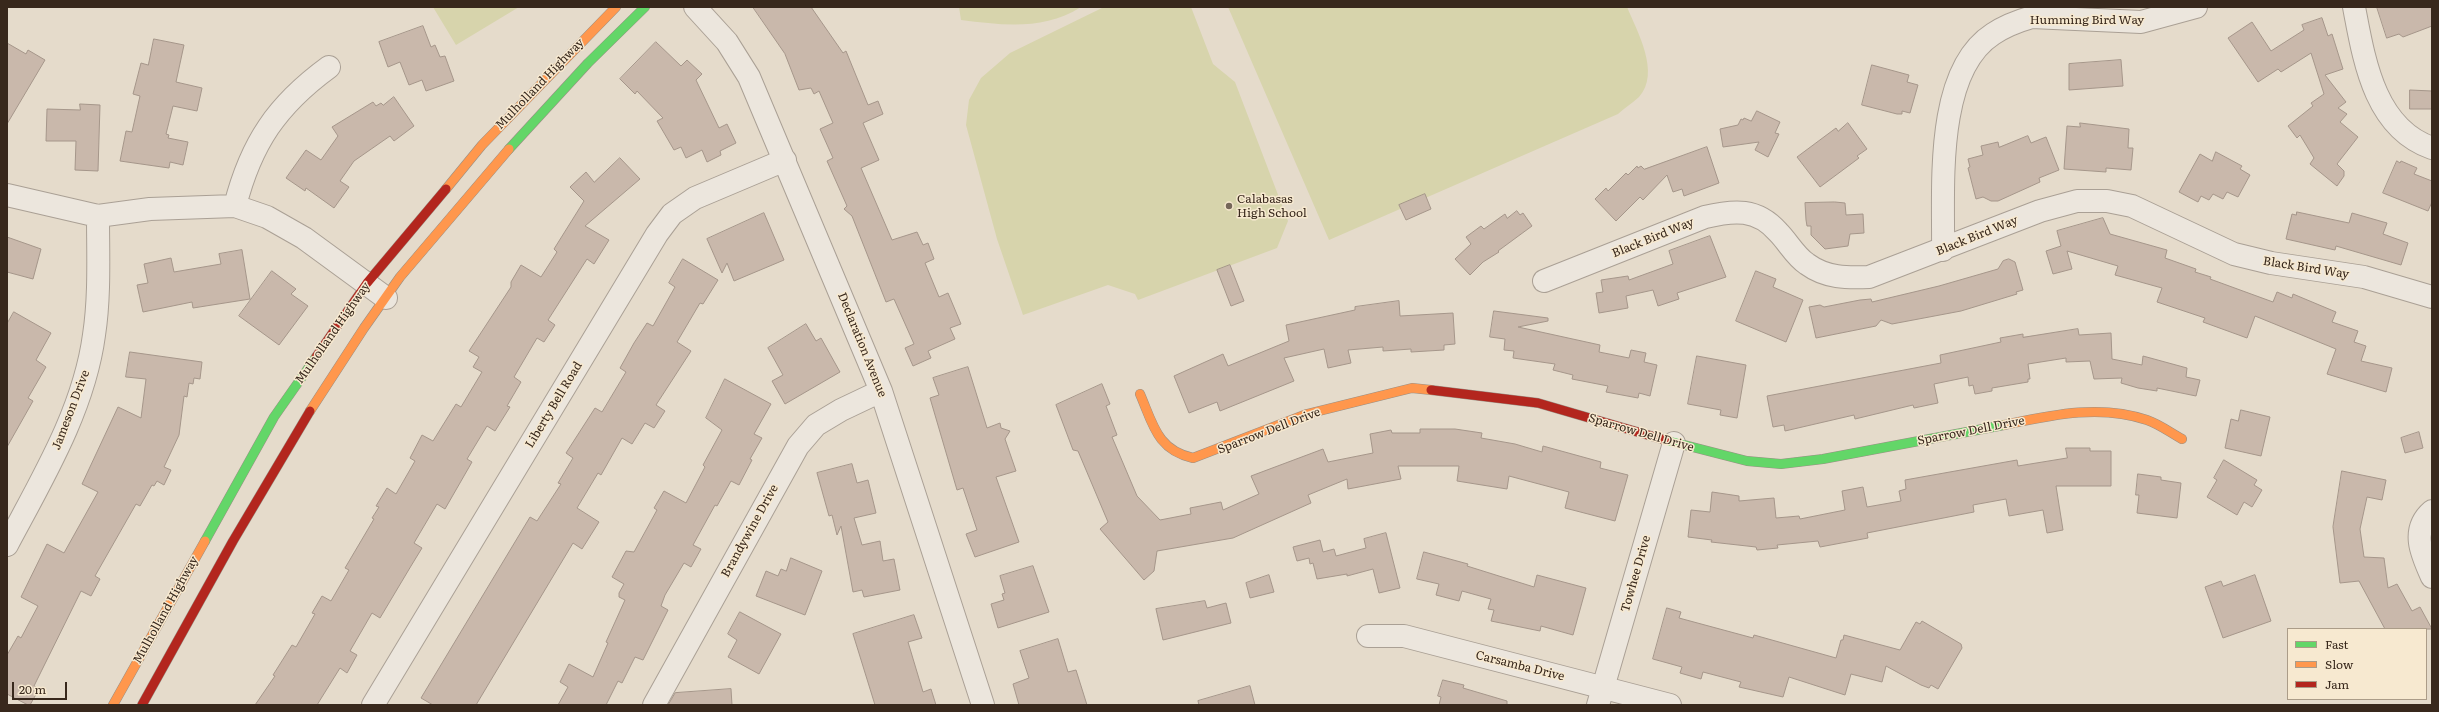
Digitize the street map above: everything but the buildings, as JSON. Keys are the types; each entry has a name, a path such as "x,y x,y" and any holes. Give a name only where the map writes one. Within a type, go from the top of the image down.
{"main road":[{"name":"Mulholland Highway","path":"113,705 274,417 367,284 482,145 616,7"},
{"name":"Mulholland Highway","path":"142,705 253,506 308,414 386,298 461,203 539,115 609,41 645,7"},
{"name":"Sparrow Dell Drive","path":"1140,394 1161,442 1169,451 1180,457 1193,458 1307,414 1412,388 1538,403 1674,443 1747,461 1781,464 1823,459 2065,413 2111,411 2148,420 2182,439"}],"street":[{"name":"Declaration Avenue","path":"695,7 727,42 749,77 881,391 983,705"},
{"name":"Humming Bird Way","path":"1943,250 1943,159 1946,125 1958,82 1972,55 1992,34 2016,22 2032,17 2140,22 2196,7"},
{"path":"2354,7 2364,58 2375,90 2387,112 2399,128 2416,142 2432,148"},
{"path":"235,206 250,158 275,118 302,87 330,67"},
{"name":"Liberty Bell Road","path":"373,705 657,234 672,214 695,198 785,160"},
{"path":"7,195 98,216 150,209 235,206 267,217 304,238 386,298"},
{"name":"Black Bird Way","path":"1544,282 1705,217 1729,211 1749,213 1765,219 1807,264 1826,274 1845,278 1869,277 1943,250 2040,211 2077,201 2107,201 2132,206 2234,254 2271,263 2364,277 2432,297"},
{"name":"Jameson Drive","path":"7,545 48,468 69,421 86,374 95,327 99,272 98,216"},
{"name":"Brandywine Drive","path":"654,705 798,446 816,425 841,410 881,391"},
{"name":"Towhee Drive","path":"1601,696 1674,443"},
{"path":"2432,511 2427,516 2418,534 2423,558 2432,577"},
{"name":"Carsamba Drive","path":"1368,636 1404,636 1601,696 1670,705"}],"shaded area":[{"path":"433,7 519,7 456,45"},
{"path":"959,7 1081,7 1067,15 1052,20 1037,23 1007,24 961,20"},
{"path":"1104,7 1191,7 1213,64 1235,82 1288,221 1277,248 1138,300 1135,294 1108,285 1023,315 997,239 966,125 969,100 981,78 1010,53"},
{"path":"1228,7 1627,7 1645,52 1648,64 1648,76 1645,87 1639,97 1618,114 1329,240"}],"traffic: fast":[{"path":"509,149 588,63 645,7"},
{"path":"205,541 274,417 316,357"},
{"path":"1665,440 1747,461 1781,464 1823,459 2004,425"}],"traffic: slow":[{"path":"446,189 482,145 616,7"},
{"path":"310,411 364,328 400,277 509,149"},
{"path":"1140,394 1153,425 1164,442 1171,449 1193,458 1307,414 1412,388 1431,390"},
{"path":"2004,425 2058,415 2094,412 2112,413 2129,415 2147,420 2182,439"},
{"path":"113,705 205,541"}],"traffic: jam":[{"path":"316,357 367,283 446,189"},
{"path":"1431,390 1538,403 1665,440"},
{"path":"142,705 233,541 310,411"}],"place":[{"name":"Calabasas High School","path":"1229,206"}]}
